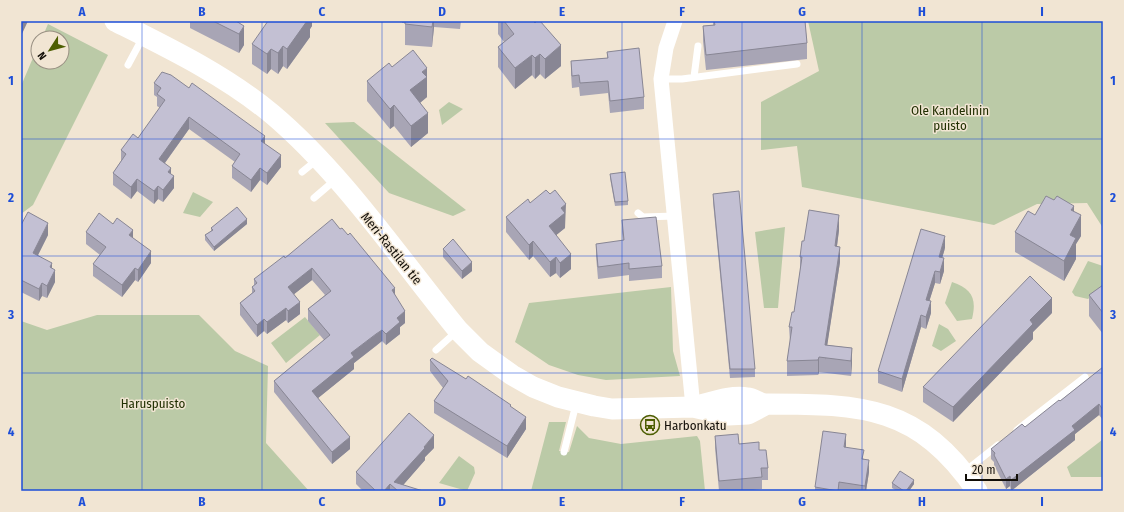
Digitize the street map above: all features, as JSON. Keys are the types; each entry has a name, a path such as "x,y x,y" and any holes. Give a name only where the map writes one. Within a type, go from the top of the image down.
{"street":[{"name":"Meri-Rastilan tie","path":"115,21 141,32 198,64 238,89 270,113 302,142 336,179 458,330 480,352 512,375 539,390 577,402 612,408 693,407 728,415 748,414 765,404 839,405 871,410 894,418 917,430 934,442 964,472 977,491"},
{"path":"675,21 666,48 661,79 693,407"}],"lane":[{"path":"128,65 141,32"},
{"path":"694,77 698,46"},
{"path":"661,79 694,77 798,64"},
{"path":"302,172 318,159"},
{"path":"314,198 336,179"},
{"path":"638,213 643,217 675,216"},
{"path":"436,350 458,330"},
{"path":"1012,434 1085,377"},
{"path":"564,452 577,402"},
{"path":"964,472 1006,439"}],"green space":[{"name":"Ole Kandelinin puisto","path":"808,21 1103,21 1103,228 1087,203 1037,204 994,225 802,187 797,146 761,150 761,102 819,71"},
{"path":"48,24 60,30 45,30"},
{"path":"70,35 108,55 33,205 21,214 21,86 30,65 30,70 70,70"},
{"path":"449,102 463,109 442,125 439,110"},
{"path":"354,122 466,210 453,216 389,193 325,123"},
{"path":"193,192 213,202 200,217 183,213"},
{"path":"785,227 778,308 764,308 755,232"},
{"path":"1088,261 1103,266 1103,286 1088,299 1075,296 1072,292"},
{"path":"952,282 964,288 971,295 974,305 972,319 957,321 945,303"},
{"path":"671,287 673,351 680,376 606,380 578,375 549,365 515,342 529,303"},
{"name":"Haruspuisto","path":"97,315 199,315 235,351 268,366 266,443 309,491 21,491 21,321 47,330"},
{"path":"305,317 320,335 286,363 271,343"},
{"path":"939,324 948,329 956,341 941,351 932,346"},
{"path":"549,422 566,422 559,451 569,452 577,426 589,438 621,444 697,436 700,441 705,491 531,491"},
{"path":"1102,440 1103,477 1071,477 1067,467"},
{"path":"459,456 474,467 475,473 467,491 439,483"}],"building":[{"path":"213,21 236,21 244,26 239,34"},
{"path":"268,21 307,21 287,49 283,46 278,53 271,49 267,54 252,44"},
{"path":"405,21 433,21 432,27 405,24"},
{"path":"504,21 533,21 535,23 540,21 561,45 545,59 540,54 535,58 532,55 515,68 498,47 514,34"},
{"path":"714,21 805,21 807,43 706,55 703,26 715,25"},
{"path":"639,48 644,97 610,101 608,81 580,83 579,75 572,76 571,61 608,58 607,52"},
{"path":"413,50 427,68 422,72 427,77 410,90 428,113 411,126 394,105 390,109 367,81 389,63 392,67"},
{"path":"162,72 171,75 189,88 192,83 265,136 261,141 281,155 267,173 260,168 251,180 232,166 240,154 189,117 159,159 171,168 168,172 174,176 163,190 158,186 154,191 137,179 131,187 113,173 126,154 121,150 133,134 138,138 165,100 157,94 161,88 154,83"},
{"path":"625,172 628,201 615,202 610,174"},
{"path":"546,190 550,194 555,190 566,204 561,208 565,213 549,226 571,254 560,263 556,257 550,262 533,241 529,245 506,217 528,199 530,203"},
{"path":"739,191 755,369 730,369 713,194"},
{"path":"1046,196 1054,200 1057,196 1074,206 1071,210 1081,215 1070,235 1076,238 1064,261 1015,232 1028,211 1035,215"},
{"path":"237,207 247,219 214,247 205,235 213,230 211,228"},
{"path":"809,210 839,215 835,246 840,247 825,345 852,348 851,361 819,357 818,360 787,361 792,327 789,327 792,312 794,312 802,257 800,257 802,241 804,241"},
{"path":"28,212 48,223 33,253 52,263 50,267 55,270 47,286 42,283 39,289 21,280 21,225"},
{"path":"99,213 113,224 117,218 133,230 129,235 151,251 138,270 135,268 122,285 93,264 106,247 86,232"},
{"path":"656,217 662,266 629,269 629,263 598,267 596,244 624,240 622,220"},
{"path":"332,219 340,229 342,228 348,235 350,233 395,288 392,290 405,311 397,318 400,322 386,334 382,330 351,353 354,357 312,391 350,437 332,452 274,381 330,335 308,309 331,291 312,268 288,287 300,302 288,311 286,308 267,322 264,319 257,325 240,303 255,291 252,287 257,283 254,279 284,256 285,258"},
{"path":"921,229 945,236 939,257 944,258 940,272 935,271 926,300 931,301 926,317 921,315 902,379 878,371"},
{"path":"453,239 472,262 462,271 443,249"},
{"path":"1030,276 1052,298 1030,320 1033,324 953,407 923,387"},
{"path":"1103,285 1103,313 1089,295"},
{"path":"432,358 466,379 468,376 526,417 507,446 434,401 448,381 430,360"},
{"path":"1103,367 1103,410 1099,404 1072,426 1075,430 1011,480 1010,476 1006,479 994,455 995,453 991,449 1022,424 1025,427"},
{"path":"409,413 434,435 424,447 425,448 394,482 423,491 398,491 390,484 384,491 376,491 356,472"},
{"path":"823,431 846,434 844,447 864,450 862,459 869,460 865,486 839,482 838,491 815,487"},
{"path":"738,434 739,444 759,442 759,450 766,450 768,468 761,468 762,477 719,481 715,436"},
{"path":"900,471 914,480 906,491 892,483"}],"place":[{"name":"Harbonkatu","path":"650,425"}]}
